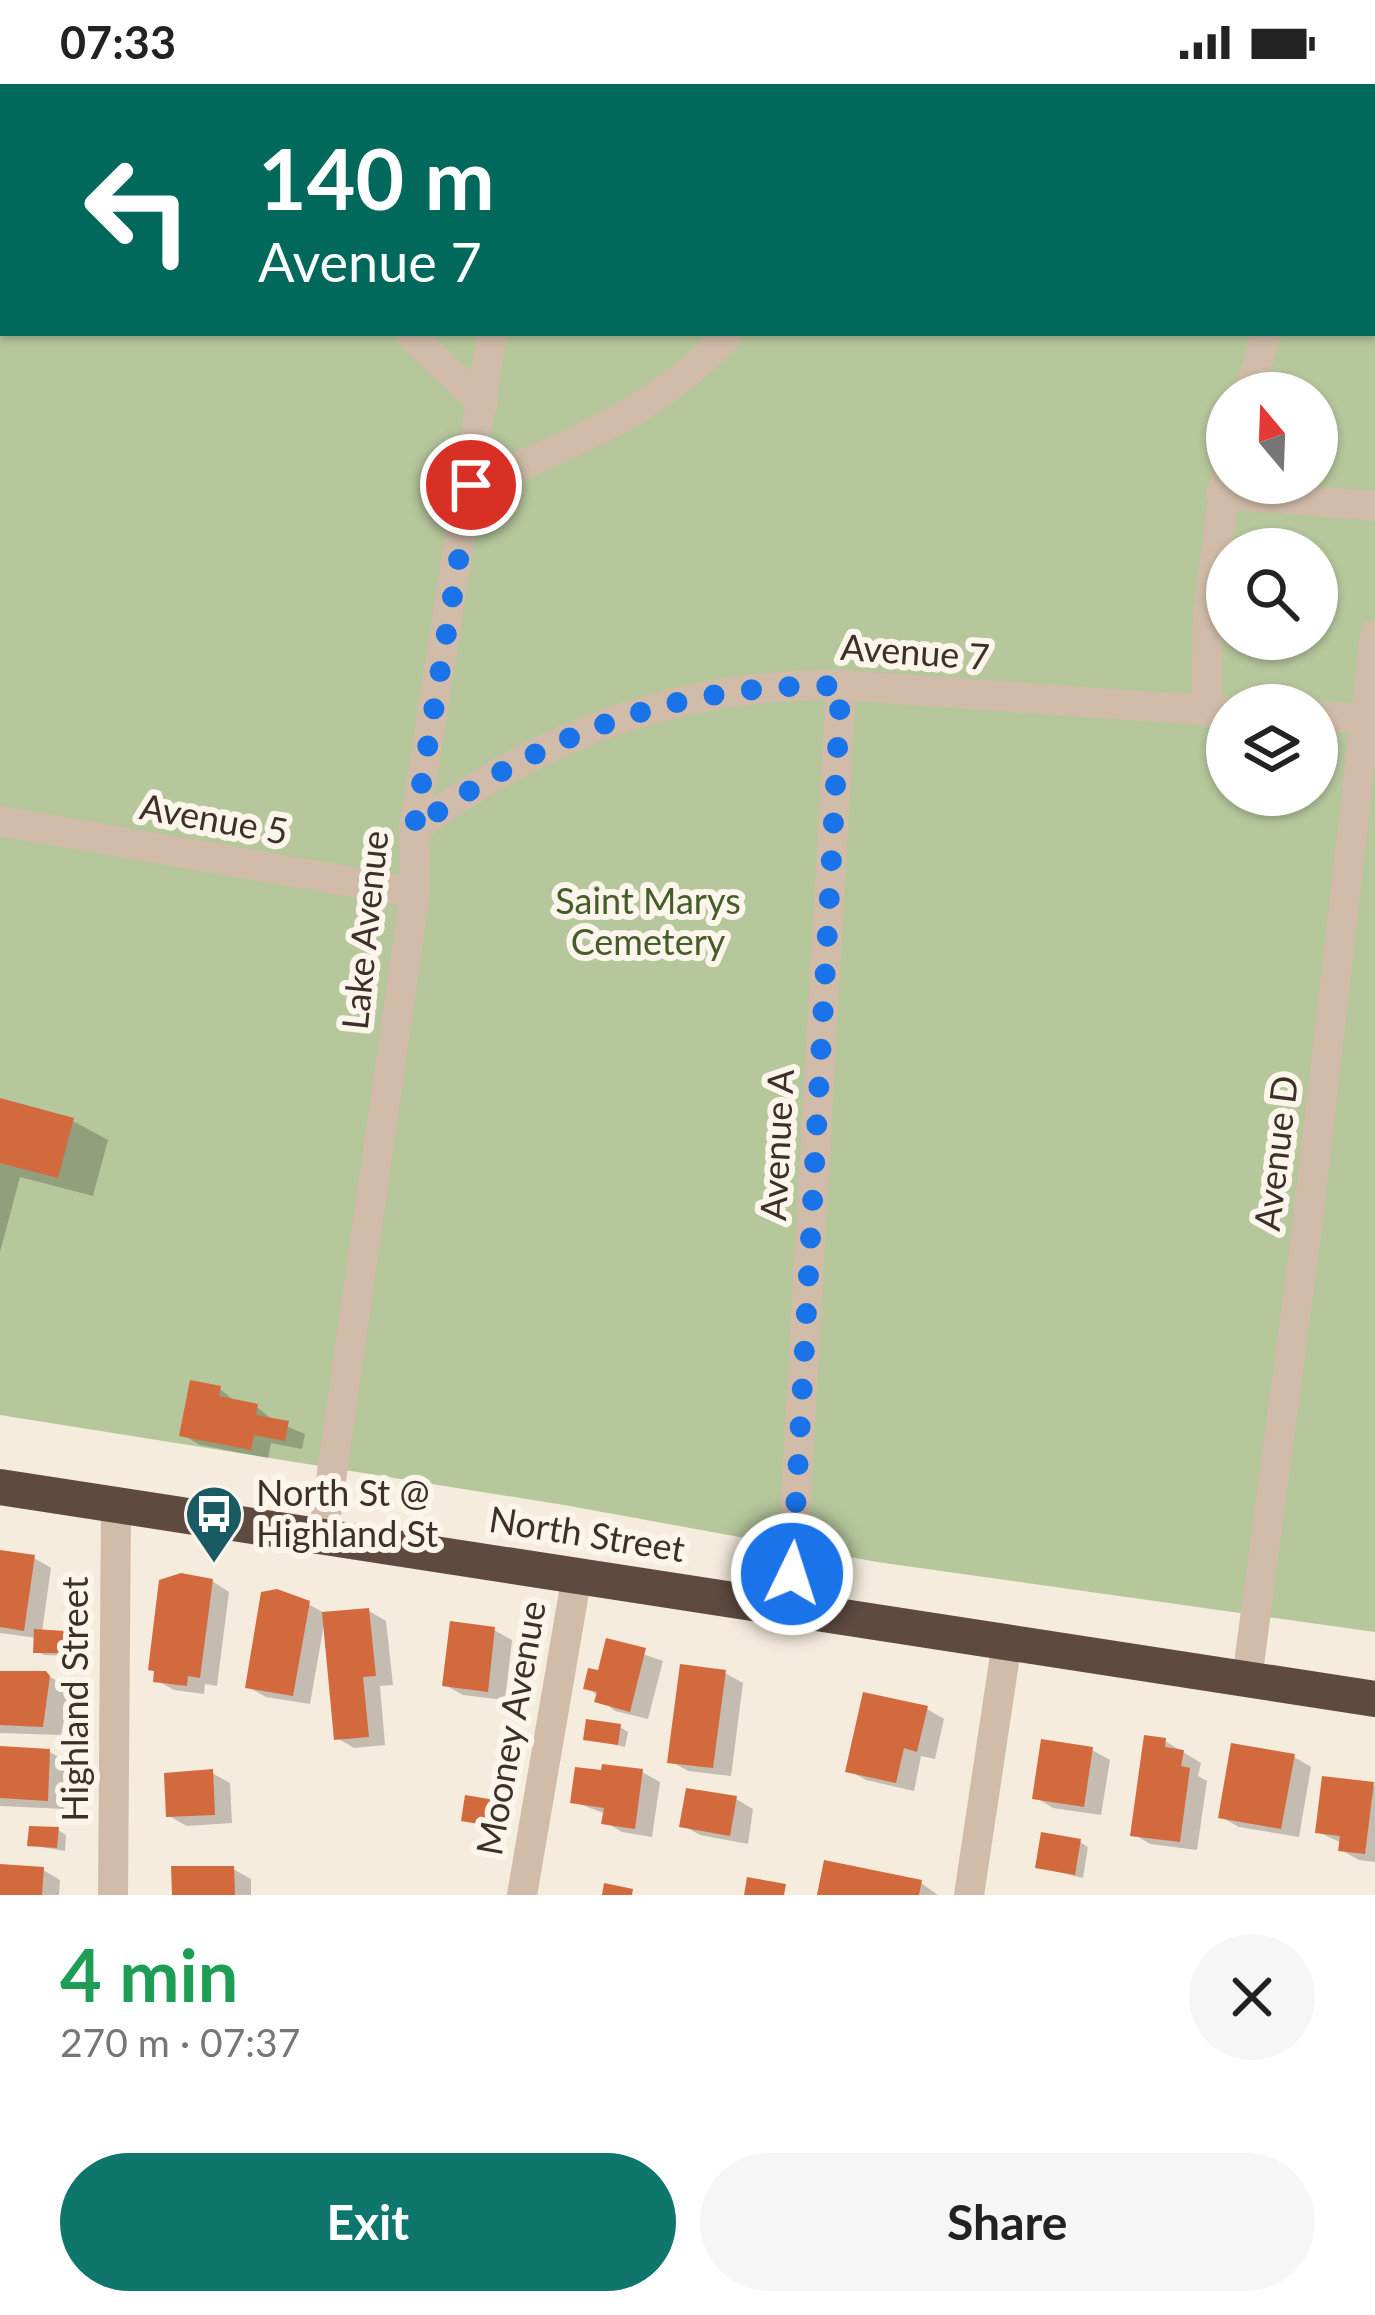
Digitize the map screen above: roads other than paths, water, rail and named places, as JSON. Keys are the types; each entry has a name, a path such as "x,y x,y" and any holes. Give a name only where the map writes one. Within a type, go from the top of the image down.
{"highway":[{"name":"North Street","path":"0,1487 1375,1699"}],"street":[{"path":"413,336 483,404"},
{"name":"Lake Avenue","path":"322,1536 415,893 414,829 492,336"},
{"path":"471,485 628,414 689,374 726,336"},
{"path":"1256,372 1265,336"},
{"path":"1338,501 1375,506"},
{"path":"1214,684 1208,609 1221,504"},
{"name":"Avenue D","path":"1247,1679 1370,719 1375,634"},
{"name":"Avenue 7","path":"414,829 481,779 633,714 700,695 782,685 841,686 1206,711"},
{"name":"Avenue A","path":"790,1608 841,686"},
{"path":"1338,717 1370,719"},
{"name":"Avenue 5","path":"0,821 415,893"},
{"name":"Highland Street","path":"113,1895 116,1503"},
{"name":"Mooney Avenue","path":"522,1895 577,1575"},
{"path":"969,1895 1007,1642"}],"place":[{"name":"North St @ Highland St","path":"214,1565"}],"park label":[{"name":"Saint Marys Cemetery","path":"648,922"}]}
